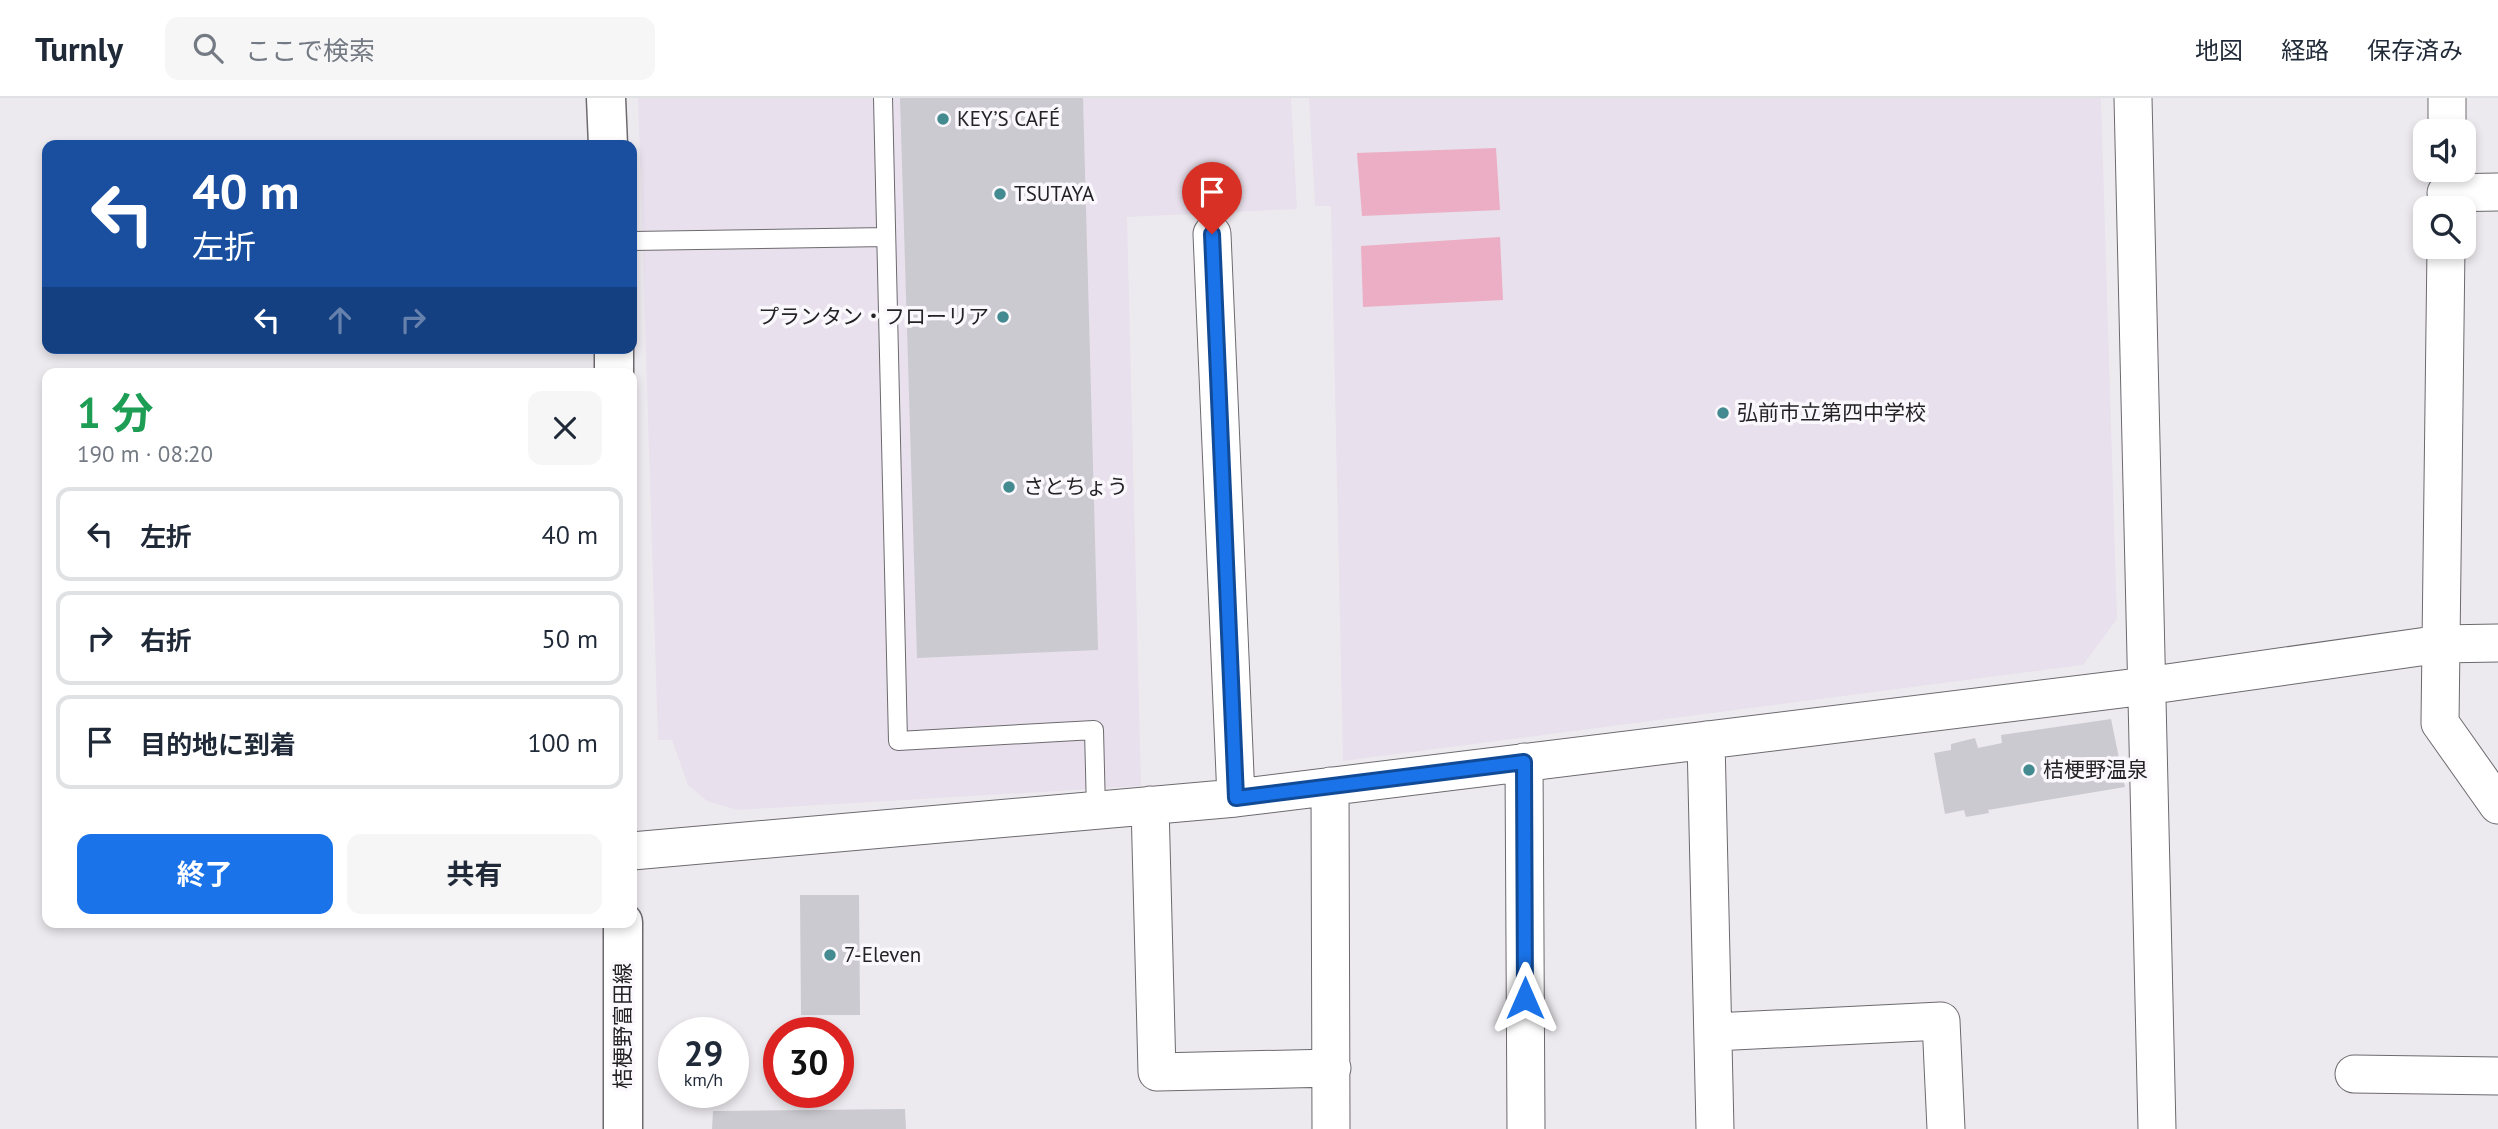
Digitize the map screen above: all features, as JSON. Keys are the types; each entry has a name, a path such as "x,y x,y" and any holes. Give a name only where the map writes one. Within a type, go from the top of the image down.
{"main road":[{"path":"606,98 608,140"},
{"name":"桔梗野富田線","path":"623,928 623,1129"}],"street":[{"path":"2133,98 2157,1129"},
{"path":"2447,119 2448,98"},
{"path":"2446,190 2498,192"},
{"path":"1212,234 1236,798"},
{"path":"2446,259 2440,723 2498,805"},
{"path":"637,850 1236,798 2146,686 2441,643 2498,643"},
{"path":"1706,740 1715,1129"},
{"path":"1524,762 1526,1129"},
{"path":"1330,786 1331,1129"},
{"path":"1150,805 1157,1072 1332,1068"},
{"path":"1714,1032 1941,1021 1946,1129"},
{"path":"2354,1074 2498,1076"}],"lane":[{"path":"883,98 898,741 1094,730 1096,810"},
{"path":"637,241 886,237"}],"shaded area":[{"path":"638,98 1291,98 1297,209 1127,217 1141,786 737,810 707,801 688,785 672,740 658,740"},
{"name":"弘前市立第四中学校","path":"1309,98 2101,98 2117,619 2083,665 1343,761 1331,206 1315,206"},
{"path":"1496,148 1500,210 1362,216 1357,153"},
{"path":"1500,237 1503,300 1363,307 1361,246"}],"building":[{"path":"900,98 1083,98 1098,650 917,658"},
{"name":"桔梗野温泉","path":"2111,719 2125,787 1988,810 1989,813 1966,817 1964,810 1945,814 1934,753 1951,750 1951,744 1975,738 1978,748 2002,743 2001,735"},
{"name":"7-Eleven","path":"800,895 859,895 860,1015 801,1015"},
{"path":"905,1109 906,1129 712,1129 713,1111"}],"place":[{"name":"KEY’S CAFÉ","path":"943,119"},
{"name":"TSUTAYA","path":"1000,194"},
{"name":"プランタン・フローリア","path":"1003,317"},
{"name":"弘前市立第四中学校","path":"1723,413"},
{"name":"さとちょう","path":"1009,487"},
{"name":"桔梗野温泉","path":"2029,770"},
{"name":"7-Eleven","path":"830,955"}],"route":[{"path":"1212,234 1236,798 1524,762 1525,998"}]}
